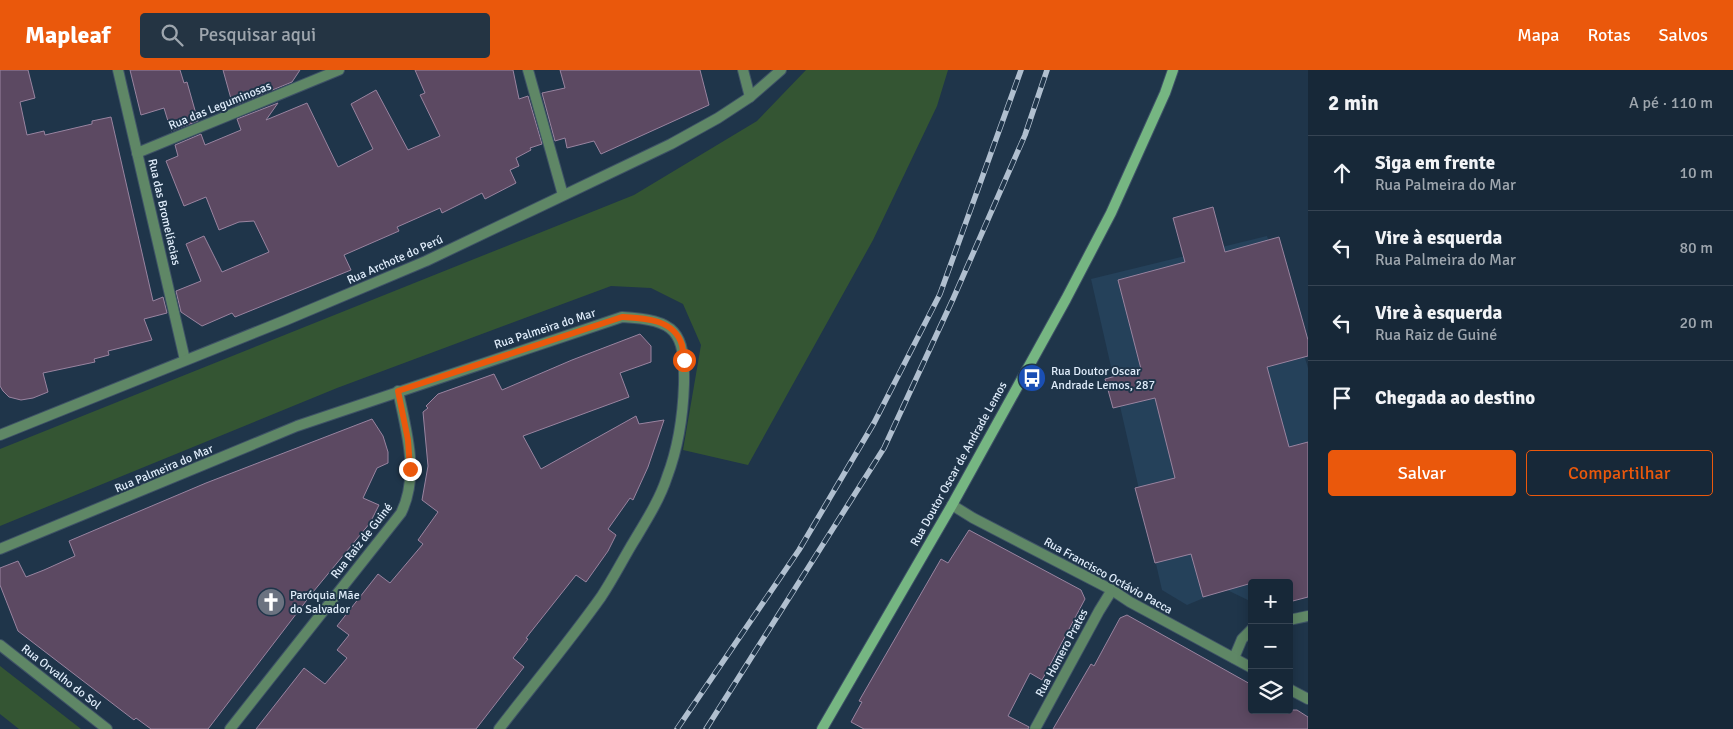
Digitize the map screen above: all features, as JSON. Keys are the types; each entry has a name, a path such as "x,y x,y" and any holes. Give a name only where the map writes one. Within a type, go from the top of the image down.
{"street":[{"name":"Rua das Bromelíacias","path":"118,70 185,360"},
{"name":"Rua das Leguminosas","path":"137,153 322,74 340,70"},
{"path":"528,70 563,195"},
{"path":"743,70 750,96"},
{"name":"Rua Archote do Perú","path":"0,435 286,320 426,261 671,144 718,118 750,96 781,70"},
{"name":"Rua Doutor Oscar de Andrade Lemos","path":"822,729 952,505 1066,299 1111,213 1165,93 1173,70"},
{"name":"Rua Palmeira do Mar","path":"0,549 297,426 398,391 622,317 641,318 665,325 676,333 682,344 684,360 683,405 675,451 667,479 644,524 602,595 499,729"},
{"name":"Rua Raiz de Guiné","path":"230,729 401,513 408,500 410,486 408,440 398,391"},
{"name":"Rua Francisco Octávio Pacca","path":"952,505 973,518 1112,590 1130,602 1248,666"},
{"name":"Rua Homero Prates","path":"1035,729 1112,590"},
{"path":"1293,619 1308,616"},
{"path":"1234,658 1242,639 1248,633"},
{"name":"Rua Orvalho do Sol","path":"0,645 107,729"},
{"path":"1293,691 1308,699"}],"shaded area":[{"path":"1267,236 1308,368 1308,592 1293,585 1293,579 1248,579 1248,600 1225,589 1187,605 1162,590 1091,279"}],"green space":[{"path":"806,70 948,70 937,106 873,240 748,465 683,450 701,345 683,304 651,288 611,286 337,388 0,526 0,449 634,195 757,121"},
{"path":"0,666 81,729 19,729 0,714"}],"building":[{"path":"0,70 28,70 35,98 20,102 27,135 44,131 45,135 92,124 92,121 111,117 153,301 163,297 167,313 144,319 152,340 108,351 109,355 94,359 95,362 43,373 48,392 21,400 9,397 0,386"},
{"path":"130,70 180,70 184,83 187,82 198,121 171,131 164,108 141,115"},
{"path":"223,70 300,70 292,82 233,106"},
{"path":"415,70 513,70 519,99 528,96 542,144 530,148 531,150 516,158 519,166 510,170 516,183 485,199 482,193 442,213 440,208 397,227 399,231 344,255 351,270 235,317 232,313 202,326 181,312 176,291 201,281 186,244 204,236 222,272 269,252 254,221 239,222 219,230 206,197 184,206 166,161 178,156 175,145 201,134 205,145 241,130 237,119 278,103 266,120 307,103 338,167 373,149 351,104 376,90 408,150 440,136 420,95 425,93"},
{"path":"560,70 700,70 709,105 601,154 594,141 567,148 565,138 555,141 542,93 565,88"},
{"path":"1213,207 1225,252 1279,237 1308,340 1308,356 1267,367 1289,447 1308,442 1308,597 1293,601 1293,579 1248,579 1248,584 1203,597 1191,554 1155,563 1135,488 1175,478 1155,398 1113,408 1105,379 1141,369 1118,280 1185,262 1173,218"},
{"path":"640,334 651,346 651,362 620,373 629,397 523,436 541,469 636,416 639,424 664,420 648,467 633,500 630,498 608,529 616,535 608,551 586,582 576,575 526,638 528,639 513,658 524,667 476,729 256,729 304,668 325,684 347,658 337,650 349,635 337,626 378,574 390,583 423,544 418,540 438,512 422,500 428,466 423,412 428,408 426,406 438,394 494,374 502,390"},
{"path":"372,419 383,436 388,452 388,463 377,468 363,498 379,505 370,523 313,592 208,729 151,729 136,718 134,720 18,631 0,585 0,568 18,561 26,577 44,570 75,556 69,541 206,483"},
{"path":"969,530 1081,590 1085,599 1042,680 1030,673 1008,716 1029,727 1028,729 864,729 851,722 862,702 859,701 941,559 948,563"},
{"path":"1127,615 1248,683 1248,714 1293,714 1293,710 1297,710 1308,717 1308,729 1053,729 1091,664 1094,666 1120,618"}],"railway":[{"path":"677,729 799,550 874,423 940,294 1021,70"},
{"path":"706,729 884,448 953,299 1025,135 1047,70"}],"place":[{"name":"Rua Doutor Oscar Andrade Lemos, 287","path":"1032,378"},
{"name":"Paróquia Mãe do Salvador","path":"271,602"}],"route":[{"path":"410,469 408,440 398,391 622,317 641,318 665,325 676,333 682,344 684,360"}]}
